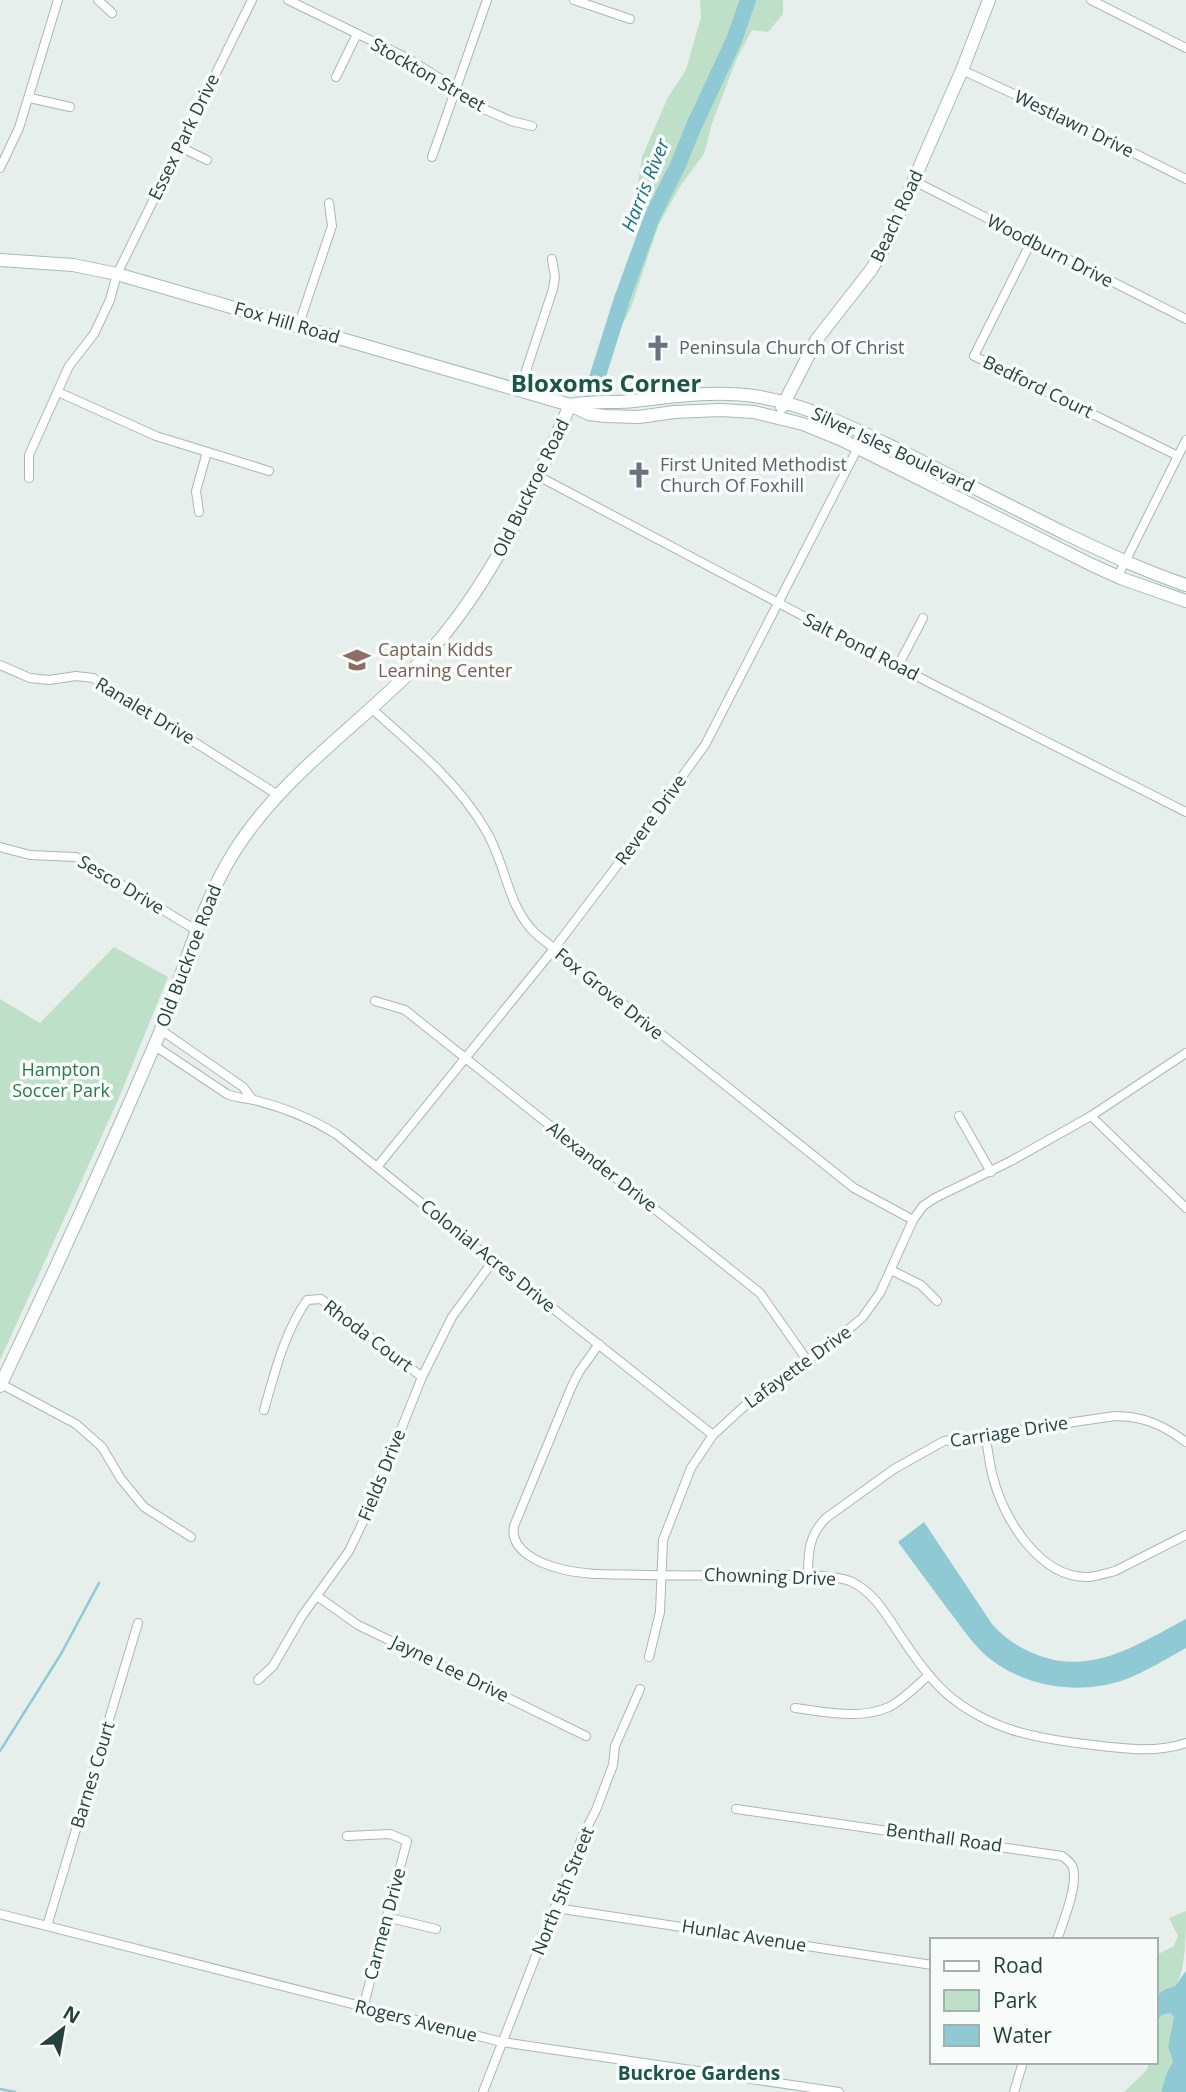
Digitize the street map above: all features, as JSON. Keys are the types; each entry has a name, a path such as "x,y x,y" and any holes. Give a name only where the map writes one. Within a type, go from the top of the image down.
{"street":[{"path":"0,168 30,98 58,0"},
{"path":"98,0 112,13"},
{"name":"Essex Park Drive","path":"29,478 29,455 69,366 94,334 110,300 117,274 252,0"},
{"name":"Stockton Street","path":"288,0 407,58 475,104 511,121 532,126"},
{"path":"432,158 487,0"},
{"path":"574,0 630,19"},
{"name":"Beach Road","path":"777,416 817,339 882,253 962,71 989,0"},
{"path":"1091,0 1186,48"},
{"path":"336,77 357,34"},
{"name":"Westlawn Drive","path":"962,71 1031,102 1186,180"},
{"path":"30,98 70,107"},
{"path":"178,146 206,160"},
{"name":"Woodburn Drive","path":"914,181 1186,318"},
{"path":"298,327 332,226 329,203"},
{"name":"Bedford Court","path":"1031,242 974,356 1178,456"},
{"path":"519,392 553,289 555,277 552,259"},
{"name":"Fox Hill Road","path":"0,260 73,265 117,274 570,405"},
{"path":"58,392 156,436 270,471"},
{"name":"Silver Isles Boulevard","path":"570,405 590,401 620,402 702,393 739,394 785,402 865,434 1125,562 1186,585"},
{"name":"Silver Isles Boulevard","path":"570,405 589,414 605,416 639,417 720,410 777,416 858,448 1118,576 1186,601"},
{"name":"Old Buckroe Road","path":"0,1385 155,1046 196,930 235,851 278,794 425,656 478,589 508,540 570,405"},
{"name":"Revere Drive","path":"377,1167 553,950 705,745 865,434"},
{"path":"1118,576 1186,440"},
{"path":"199,512 196,491 207,452"},
{"name":"Salt Pond Road","path":"538,476 898,666 1186,812"},
{"path":"898,666 923,618"},
{"name":"Ranalet Drive","path":"0,665 30,678 93,678 278,794"},
{"name":"Fox Grove Drive","path":"371,708 435,766 471,807 500,858 516,910 526,925 553,950 853,1188 913,1220"},
{"name":"Sesco Drive","path":"0,847 30,855 76,857 196,930"},
{"name":"Alexander Drive","path":"375,1001 405,1010 760,1293 807,1360"},
{"name":"Colonial Acres Drive","path":"161,1030 243,1087 252,1099"},
{"name":"Colonial Acres Drive","path":"155,1046 227,1094 240,1099 252,1099 322,1125 350,1144 713,1435"},
{"name":"Lafayette Drive","path":"649,1657 660,1612 663,1540 691,1468 713,1435 751,1400 846,1333 862,1318 880,1293 913,1220 929,1201 991,1172 1091,1116 1186,1054"},
{"path":"959,1115 991,1172"},
{"path":"1091,1116 1186,1208"},
{"name":"Fields Drive","path":"258,1680 273,1666 302,1616 349,1551 372,1505 422,1377 452,1317 493,1261"},
{"path":"891,1270 921,1285 937,1301"},
{"name":"Rhoda Court","path":"264,1410 280,1355 297,1314 307,1300 321,1299 422,1377"},
{"name":"Chowning Drive","path":"599,1344 570,1388 514,1527 513,1538 519,1548 529,1555 562,1570 580,1572 808,1575 849,1580 865,1589 929,1675 951,1697 976,1714 1010,1730 1033,1737 1137,1749 1157,1749 1186,1743"},
{"path":"0,1385 76,1424 102,1447 121,1479 144,1507 191,1537"},
{"name":"Carriage Drive","path":"808,1575 808,1556 816,1528 839,1507 894,1469 944,1441 1115,1416 1133,1416 1153,1421 1186,1442"},
{"path":"985,1434 999,1497 1018,1532 1051,1566 1069,1574 1087,1577 1104,1574 1186,1535"},
{"name":"Jayne Lee Drive","path":"317,1596 358,1625 586,1736"},
{"name":"Barnes Court","path":"47,1926 138,1623"},
{"path":"795,1708 869,1713 892,1706 929,1675"},
{"name":"North 5th Street","path":"483,2092 583,1835 596,1810 613,1765 615,1746 640,1689"},
{"name":"Benthall Road","path":"736,1809 1062,1856 1073,1868 1073,1885 1058,1938"},
{"name":"Carmen Drive","path":"347,1836 390,1834 407,1841 363,2008"},
{"name":"Hunlac Avenue","path":"556,1908 930,1965"},
{"name":"Rogers Avenue","path":"0,1914 502,2042 839,2092"},
{"path":"386,1917 436,1929"},
{"path":"1014,2092 1022,2064"}],"green space":[{"path":"700,0 740,0 723,54 733,54 753,0 783,0 783,14 768,32 752,30 737,58 712,123 704,154 681,185 658,226 631,308 612,343 600,387 589,388 609,313 644,220 637,190 642,157 668,97 686,70 701,17"},
{"name":"Hampton Soccer Park","path":"114,947 168,977 118,1100 0,1360 0,999 40,1023"},
{"path":"1186,1911 1185,1951 1179,1980 1175,1986 1158,1995 1158,1954 1174,1946 1178,1936 1169,1918"},
{"path":"1170,2013 1174,2017 1168,2047 1173,2062 1161,2092 1124,2092 1146,2071 1149,2064 1158,2064 1158,2019"}],"water":[{"path":"740,0 753,0 740,41 724,59 723,55"},
{"path":"924,1522 992,1624 1008,1639 1026,1650 1060,1661 1098,1659 1134,1646 1186,1619 1186,1648 1132,1677 1106,1685 1050,1685 1014,1674 978,1648 898,1542"},
{"path":"1186,1971 1186,2092 1161,2092 1173,2062 1168,2047 1174,2017 1170,2013 1158,2019 1158,1994 1175,1986"}],"waterway":[{"name":"Harris River","path":"593,391 652,217 734,40 748,0"},
{"path":"0,1751 61,1654 99,1583"},
{"path":"0,2089 15,2092"}],"place":[{"name":"Peninsula Church Of Christ","path":"658,348"},
{"name":"First United Methodist Church Of Foxhill","path":"639,475"},
{"name":"Captain Kidds Learning Center","path":"357,660"}],"district":[{"name":"Bloxoms Corner","path":"606,384"},
{"name":"Buckroe Gardens","path":"699,2073"}]}
